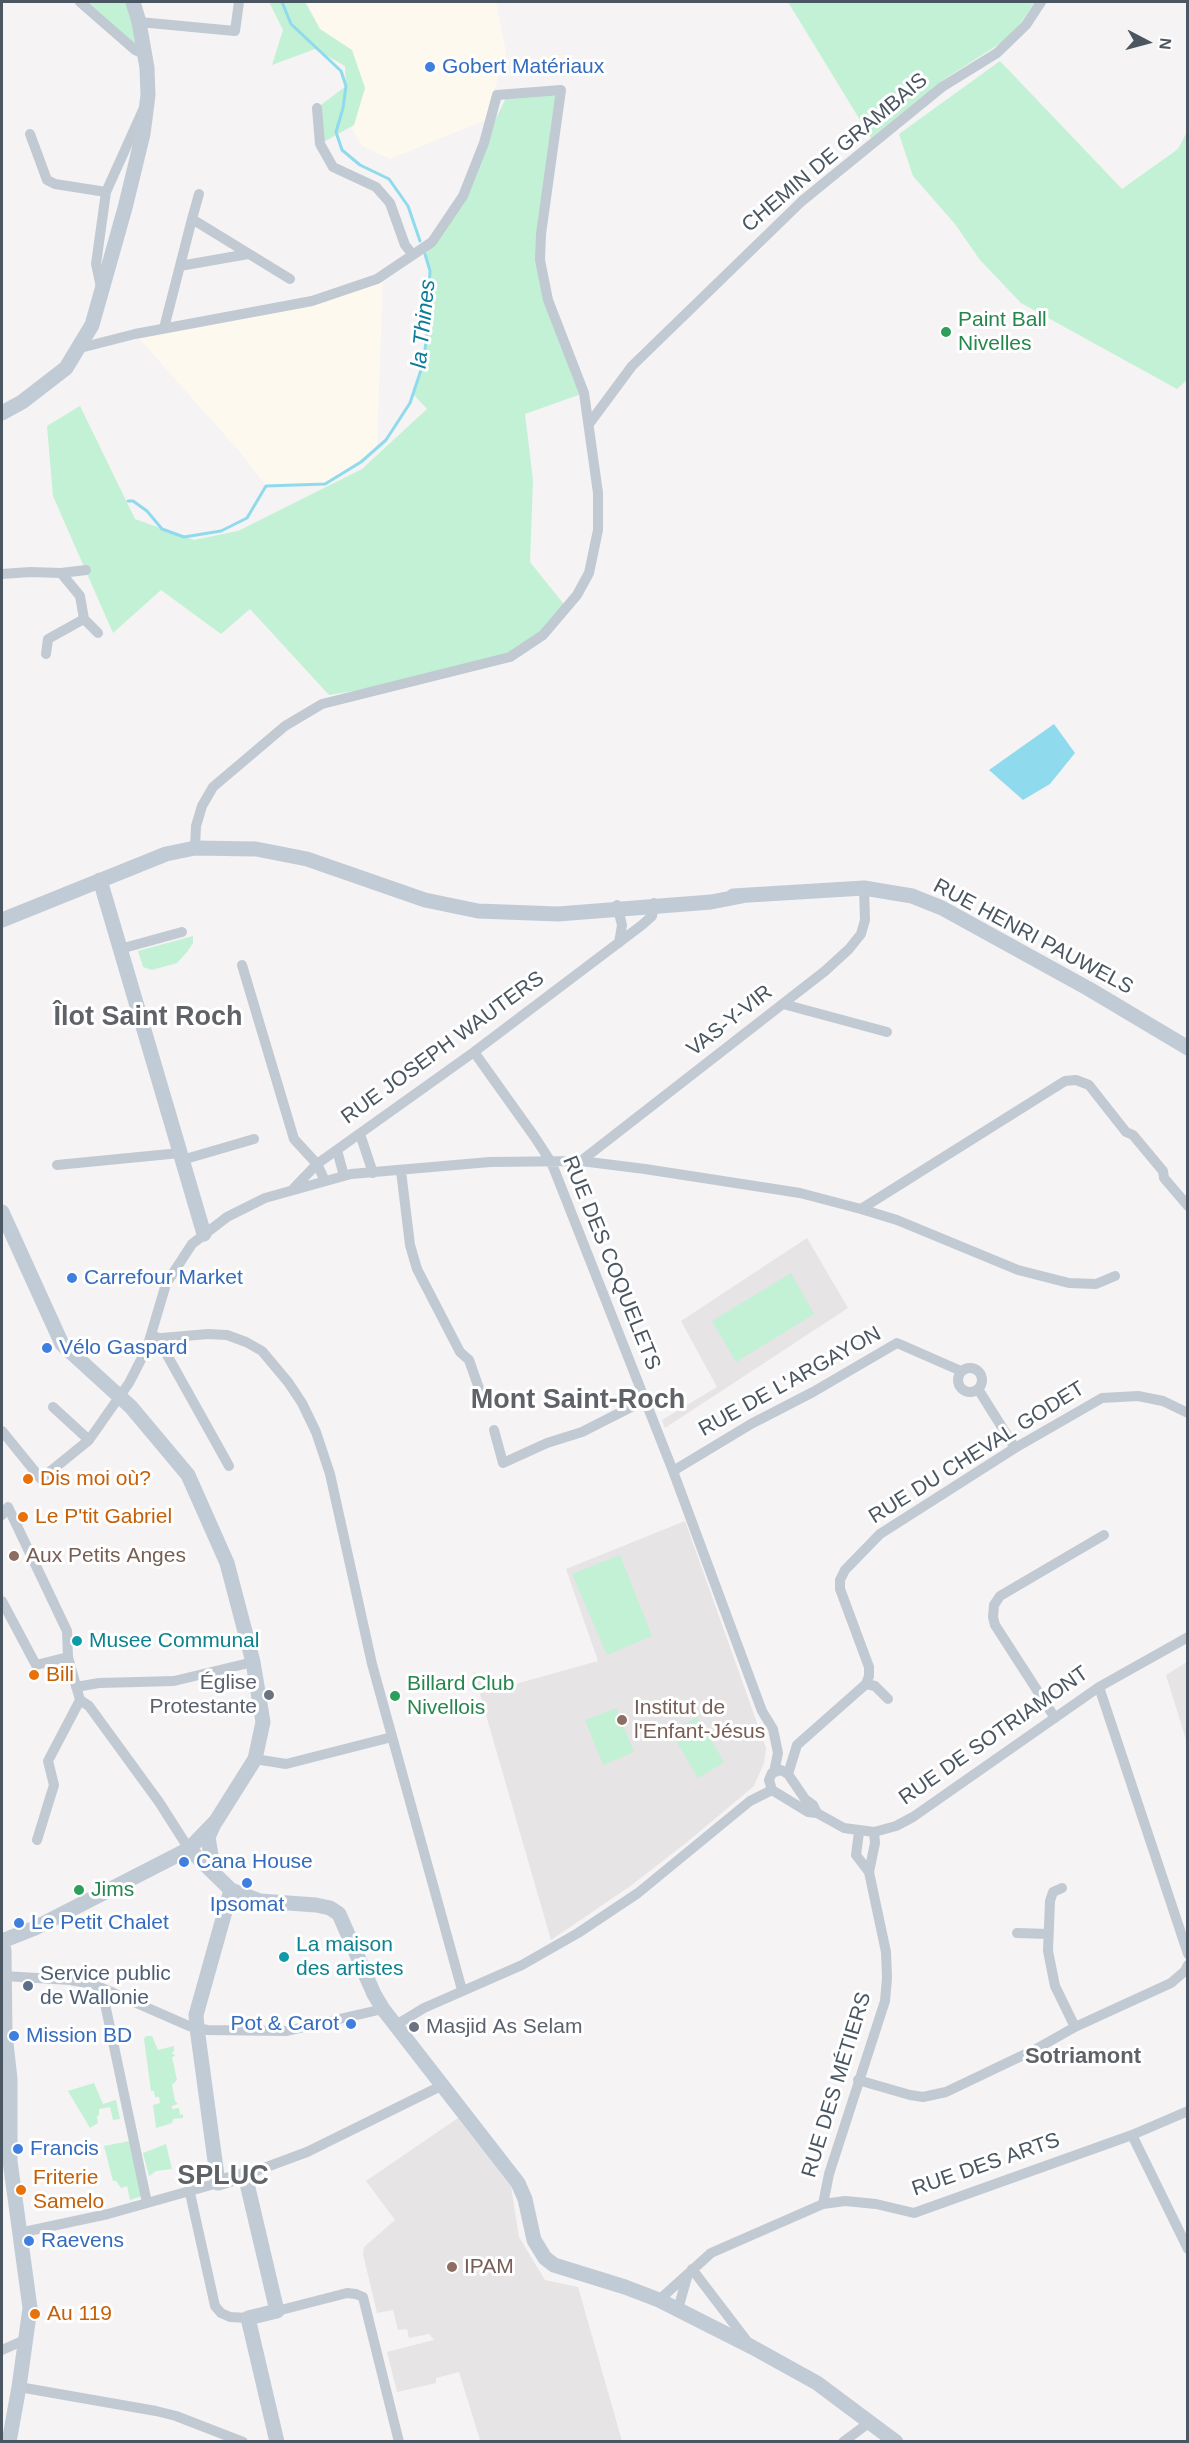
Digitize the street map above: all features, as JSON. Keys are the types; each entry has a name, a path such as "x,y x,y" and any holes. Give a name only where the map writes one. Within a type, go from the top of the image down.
{"main road":[{"path":"2,413 22,402 66,368 92,325 103,292 137,164 147,102 146,55 140,22 133,2"},
{"path":"2,920 100,880 189,849"},
{"name":"RUE HENRI PAUWELS","path":"189,849 256,849 307,859 425,900 478,911 531,913 654,903 708,896 864,888 912,896 942,908 1089,989 1188,1048"},
{"path":"100,880 204,1234"},
{"path":"2,1212 62,1344 131,1407 188,1475 227,1563 253,1662 263,1722 255,1759 208,1837 215,1876"},
{"path":"9,2442 27,2339 30,2301 6,2163 10,2079 3,2034 2,1941 35,1928 189,1849 216,1821"},
{"path":"189,1849 231,1890 260,1901 316,1905 330,1908 339,1914 374,1994 383,2009 518,2183 525,2199 534,2240 544,2258 554,2265 659,2300 752,2347 817,2383 896,2442"},
{"path":"231,1890 196,2015 197,2028 218,2183 245,2175 277,2311 248,2318 277,2442"}],"street":[{"path":"80,2 135,50 146,55"},
{"path":"140,22 235,31 239,2"},
{"name":"CHEMIN DE GRAMBAIS","path":"589,424 632,366 802,201 942,87 997,53 1026,25 1041,2"},
{"path":"80,348 164,328 312,301 377,279 432,242 463,196 484,143 498,95 561,90 541,234 540,260 548,300 584,393 589,424 598,493 598,530 596,550 589,573 577,595 543,635 501,661 322,704 285,726 213,787 202,806 189,849"},
{"path":"103,292 96,264 106,192 147,102"},
{"path":"316,108 320,144 333,167 376,187 390,203 405,245 413,255"},
{"path":"30,134 47,180 55,184 106,192"},
{"path":"164,328 199,194"},
{"path":"192,219 290,279"},
{"path":"180,266 248,254"},
{"path":"2,574 62,573 86,570"},
{"path":"62,573 80,596 84,619 98,633"},
{"path":"46,654 48,639 84,619"},
{"name":"VAS-Y-VIR","path":"581,1161 833,963 861,934 865,920 864,888"},
{"name":"RUE JOSEPH WAUTERS","path":"289,1190 317,1164 474,1052 619,943 652,916 654,903"},
{"path":"617,906 622,924 619,943"},
{"path":"120,949 182,932"},
{"path":"242,965 294,1139 317,1164 325,1181"},
{"path":"783,1004 887,1032"},
{"name":"RUE DES COQUELETS","path":"474,1052 550,1162 673,1471 762,1711 773,1729 778,1753 774,1772"},
{"path":"861,1209 1059,1084 1076,1080 1089,1085 1126,1132 1133,1135 1163,1171 1164,1178 1188,1206"},
{"path":"360,1134 373,1173"},
{"path":"57,1165 181,1157 254,1138"},
{"path":"337,1150 344,1176"},
{"path":"2,1431 41,1479 89,1440 119,1397 154,1338 166,1284 192,1244 242,1208 289,1190 344,1176 490,1162 581,1161 645,1168 800,1193 861,1209 897,1220 1007,1266 1069,1283 1096,1284 1115,1276"},
{"path":"401,1171 410,1245 417,1269 460,1352 469,1360 481,1394"},
{"path":"154,1338 227,1335 262,1351 302,1403 316,1432 330,1474 354,1588 392,1737 462,1990"},
{"path":"154,1338 229,1466"},
{"name":"RUE DE L'ARGAYON","path":"673,1471 751,1424 813,1392 897,1343 961,1371"},
{"path":"971,1367 977,1370 982,1381 978,1389 968,1392 960,1387 957,1378 961,1371 971,1367"},
{"path":"978,1389 1015,1448"},
{"name":"RUE DU CHEVAL GODET","path":"866,1684 869,1667 840,1589 840,1580 845,1570 880,1534 1015,1448 1102,1398 1138,1396 1163,1401 1188,1413"},
{"path":"494,1430 503,1463 547,1443 582,1432 645,1400"},
{"path":"53,1407 89,1440"},
{"path":"5,1511 26,1544 68,1631 68,1657 80,1700 90,1706 159,1802 189,1849"},
{"path":"1054,1718 995,1625 994,1605 1000,1596 1104,1535"},
{"path":"2,1601 36,1665 68,1657"},
{"name":"RUE DE SOTRIAMONT","path":"776,1791 808,1812 817,1813 844,1828 859,1832 874,1832 896,1826 913,1817 1099,1686 1188,1637"},
{"path":"76,1687 92,1683 174,1681 253,1662"},
{"path":"396,2025 424,2008 522,1965 552,1948 638,1893 741,1808 789,1787 789,1777 797,1744 866,1684 875,1686 888,1700"},
{"path":"1099,1686 1188,1953"},
{"path":"37,1840 54,1785 48,1761 80,1700"},
{"path":"255,1759 286,1764 392,1737"},
{"path":"778,1753 785,1744 797,1744"},
{"path":"776,1791 769,1780 774,1772 781,1770 789,1777"},
{"name":"RUE DE SOTRIAMONT","path":"789,1777 817,1813"},
{"path":"859,1832 856,1855 869,1872"},
{"path":"869,1872 875,1843 874,1832"},
{"name":"RUE DES MÉTIERS","path":"823,2204 829,2174 858,2080 880,2020 887,1978 882,1931 869,1872"},
{"path":"1062,1888 1053,1892 1050,1901 1048,1934 1050,1970 1075,2027"},
{"path":"1017,1933 1048,1934"},
{"path":"858,2080 910,2095 933,2096 946,2092 1036,2049 1075,2027 1171,1983 1185,1971 1188,1965"},
{"path":"4,1976 70,1980 93,1984 197,2028 287,2031 383,2009"},
{"path":"112,1992 104,1999 147,2204"},
{"path":"245,2175 307,2152 443,2085"},
{"name":"RUE DES ARTS","path":"659,2300 711,2253 738,2239 823,2204 845,2201 876,2204 914,2213 1132,2135 1188,2111"},
{"path":"1132,2135 1188,2249"},
{"path":"19,2233 147,2204 218,2183"},
{"path":"190,2193 214,2306 230,2318 248,2318"},
{"path":"678,2309 690,2271"},
{"path":"690,2271 752,2347"},
{"path":"277,2311 347,2293 363,2297 399,2442"},
{"path":"2,2350 27,2339"},
{"path":"19,2386 166,2414 243,2442"},
{"path":"843,2442 870,2422"}],"shaded area":[{"name":"Gobert Matériaux","path":"307,2 496,2 506,52 485,120 390,159 362,146 352,129 365,88 352,50 320,29"},
{"path":"383,275 377,448 325,484 266,486 240,452 135,334 312,301"},
{"path":"807,1238 848,1308 665,1428 662,1420 717,1387 681,1321"},
{"name":"Institut de l'Enfant-Jésus","path":"685,1521 766,1748 764,1763 754,1786 686,1843 629,1887 551,1940 473,1670 487,1692 598,1661 566,1569"},
{"path":"1187,1662 1187,1743 1166,1675"},
{"name":"IPAM","path":"458,2118 511,2186 519,2237 545,2280 578,2287 622,2441 474,2441 480,2440 459,2372 436,2378 436,2383 397,2392 387,2352 434,2340 429,2334 409,2338 407,2329 398,2330 393,2310 377,2313 363,2254 364,2247 395,2220 366,2181"}],"green space":[{"path":"75,2 133,2 146,55"},
{"path":"269,2 305,2 320,29 352,50 365,88 354,125 320,144 317,108 346,86 345,66 315,49 272,65 283,30"},
{"path":"788,2 1035,2 1020,24 1004,41 943,80 871,138"},
{"path":"1000,61 1122,189 1178,149 1187,132 1188,379 1177,389 1021,303 980,260 955,224 913,176 899,134"},
{"path":"561,90 540,260 584,393 525,414 533,480 530,562 567,608 527,647 427,679 329,695 250,609 221,634 161,590 113,633 53,496 47,426 80,406 135,519 194,540 238,531 362,469 427,409 413,394 424,361 428,320 430,271 425,254 463,196 484,143 508,94"},
{"path":"193,936 193,943 177,963 152,970 143,967 138,951"},
{"path":"791,1273 814,1314 736,1362 712,1321"},
{"path":"620,1555 652,1636 607,1655 572,1574"},
{"path":"616,1708 634,1752 603,1765 585,1720"},
{"path":"697,1717 724,1762 698,1778 671,1732"},
{"path":"146,2036 152,2036 158,2050 174,2046 171,2054 175,2056 172,2057 177,2080 172,2085 175,2101 178,2104 172,2106 172,2109 179,2108 180,2115 183,2114 183,2118 173,2119 172,2123 156,2128 153,2105 160,2103 159,2097 155,2097 154,2091 151,2091 144,2039"},
{"path":"94,2083 103,2104 116,2100 120,2119 113,2120 110,2107 99,2109 98,2123 90,2128 68,2091"},
{"path":"130,2141 142,2196 130,2200 127,2186 121,2188 116,2181 113,2181 104,2146"},
{"path":"166,2144 172,2169 156,2171 149,2176 143,2153"}],"water":[{"path":"1054,724 1075,753 1050,784 1023,800 989,770"}],"waterway":[{"name":"la Thines","path":"282,2 291,24 341,71 346,86 336,132 342,150 360,165 389,179 408,206 420,241"},
{"name":"la Thines","path":"128,501 133,501 147,511 162,529 184,537 221,531 247,518 266,486 325,484 361,462 386,440 410,403 424,361 430,271 425,254"}],"place":[{"name":"Gobert Matériaux","path":"430,67"},
{"name":"Paint Ball Nivelles","path":"946,332"},
{"name":"Carrefour Market","path":"72,1278"},
{"name":"Vélo Gaspard","path":"47,1348"},
{"name":"Dis moi où?","path":"28,1479"},
{"name":"Le P'tit Gabriel","path":"23,1517"},
{"name":"Aux Petits Anges","path":"14,1556"},
{"name":"Musee Communal","path":"77,1641"},
{"name":"Bili","path":"34,1675"},
{"name":"Église Protestante","path":"269,1695"},
{"name":"Billard Club Nivellois","path":"395,1696"},
{"name":"Institut de l'Enfant-Jésus","path":"622,1720"},
{"name":"Cana House","path":"184,1862"},
{"name":"Ipsomat","path":"247,1883"},
{"name":"Jims","path":"79,1890"},
{"name":"Le Petit Chalet","path":"19,1923"},
{"name":"La maison des artistes","path":"284,1957"},
{"name":"Service public de Wallonie","path":"28,1986"},
{"name":"Pot & Carot","path":"351,2024"},
{"name":"Masjid As Selam","path":"414,2027"},
{"name":"Mission BD","path":"14,2036"},
{"name":"Francis","path":"18,2149"},
{"name":"Friterie Samelo","path":"21,2190"},
{"name":"Raevens","path":"29,2241"},
{"name":"IPAM","path":"452,2267"},
{"name":"Au 119","path":"35,2314"}],"district":[{"name":"Îlot Saint Roch","path":"148,1018"},
{"name":"Mont Saint-Roch","path":"578,1401"},
{"name":"Sotriamont","path":"1083,2057"},
{"name":"SPLUC","path":"223,2177"}]}
